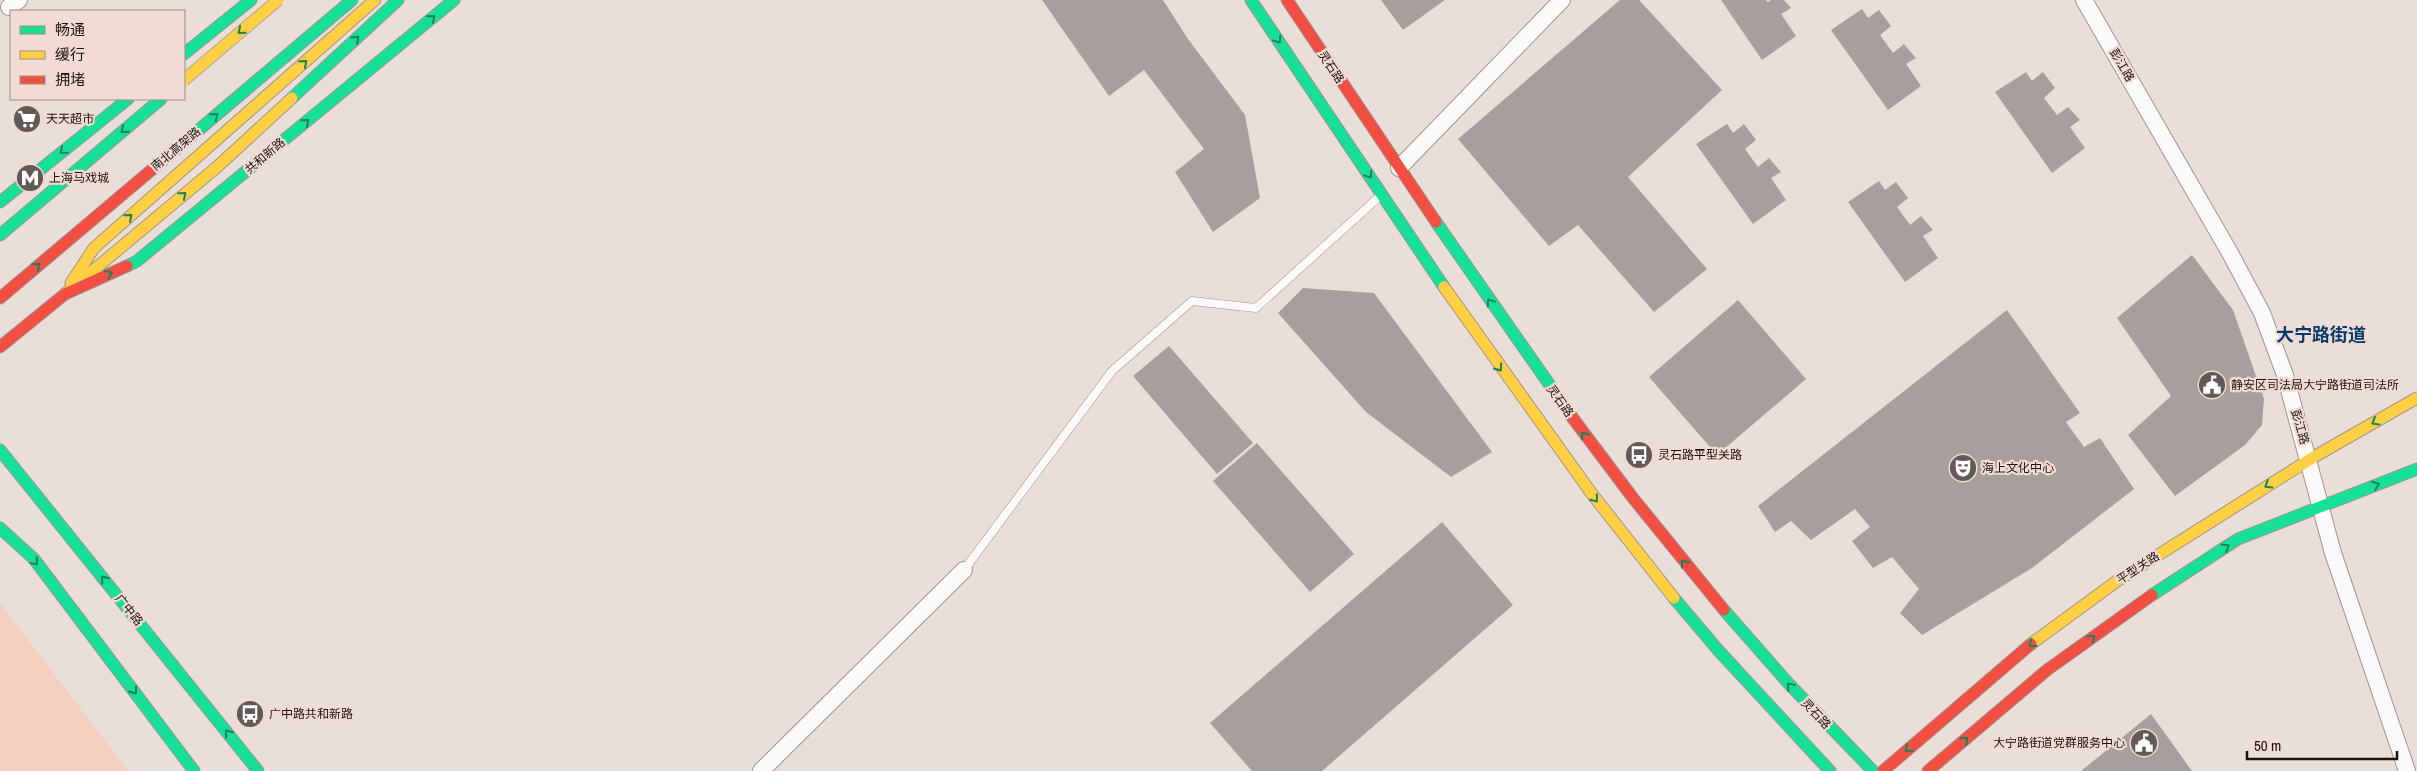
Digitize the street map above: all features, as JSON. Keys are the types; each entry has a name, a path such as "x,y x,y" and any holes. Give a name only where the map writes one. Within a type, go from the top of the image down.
{"main road":[{"path":"185,53 251,0"},
{"path":"185,79 278,0"},
{"name":"南北高架路","path":"0,298 352,0"},
{"name":"共和新路","path":"65,294 94,248 375,0"},
{"path":"65,294 217,167 398,0"},
{"name":"共和新路","path":"0,347 65,294 137,261 454,0"},
{"path":"1251,0 1485,348 1574,472 1672,596 1790,732 1830,771"},
{"name":"灵石路","path":"1286,0 1494,308 1588,439 1703,587 1817,716 1873,771"},
{"path":"0,202 127,100"},
{"path":"0,235 161,100"},
{"name":"平型关路","path":"1883,771 2020,652 2117,581 2310,459 2417,398"},
{"name":"广中路","path":"0,450 258,771"},
{"path":"1928,771 2047,670 2148,597 2238,539 2417,469"},
{"path":"0,528 34,559 194,771"}],"street":[{"path":"1399,168 1562,0"},
{"name":"彭江路","path":"2084,0 2230,253 2262,313 2285,375 2310,459 2333,553 2407,771"},
{"path":"761,771 964,570"}],"lane":[{"path":"964,570 1112,372 1192,301 1256,308 1382,194"}],"shaded area":[{"path":"0,603 128,771 0,771"}],"building":[{"path":"1042,0 1163,0 1188,39 1245,115 1260,198 1213,232 1175,172 1204,149 1144,70 1109,96"},
{"path":"1381,0 1445,0 1403,30"},
{"path":"1620,0 1639,0 1722,90 1628,177 1707,269 1654,312 1578,225 1549,246 1458,139"},
{"path":"1721,0 1766,0 1768,2 1771,0 1784,0 1791,8 1781,14 1796,36 1762,60"},
{"path":"1862,9 1868,18 1879,10 1891,26 1880,35 1893,53 1904,44 1916,58 1906,64 1921,86 1888,110 1831,30"},
{"path":"2026,72 2032,81 2043,72 2055,88 2044,98 2057,115 2068,107 2080,120 2070,127 2085,148 2052,173 1995,92"},
{"path":"1727,124 1733,133 1744,124 1756,140 1745,149 1758,167 1769,158 1781,172 1771,178 1786,200 1753,224 1696,144"},
{"path":"1879,181 1885,190 1896,182 1908,198 1897,207 1910,225 1921,216 1933,230 1923,236 1938,258 1905,282 1848,202"},
{"name":"静安区司法局大宁路街道司法所","path":"2192,255 2233,310 2264,399 2262,425 2245,445 2175,496 2128,435 2171,396 2117,318"},
{"path":"1303,288 1374,293 1492,452 1451,477 1366,412 1278,313"},
{"path":"1738,300 1806,379 1717,455 1649,377"},
{"name":"海上文化中心","path":"2007,310 2080,413 2066,422 2084,447 2100,438 2134,489 2032,568 1922,635 1900,613 1919,589 1892,557 1873,568 1852,541 1870,527 1855,509 1811,540 1791,521 1775,532 1758,506"},
{"path":"1169,346 1253,443 1217,474 1133,376"},
{"path":"1257,443 1354,554 1310,592 1213,481"},
{"path":"1442,522 1513,605 1322,771 1252,771 1210,723"},
{"name":"大宁路街道党群服务中心","path":"2151,714 2192,771 2081,771"}],"traffic: fast":[{"path":"185,53 251,0"},
{"path":"168,156 352,0"},
{"path":"292,98 398,0"},
{"path":"127,266 137,261 454,0"},
{"path":"1251,0 1444,287"},
{"path":"0,202 127,100"},
{"path":"0,235 160,100"},
{"path":"1436,222 1572,417"},
{"path":"0,450 258,771"},
{"path":"2152,595 2238,539 2417,469"},
{"path":"0,528 34,559 194,771"},
{"path":"1674,598 1718,650 1830,771"},
{"path":"1724,610 1789,684 1873,771"}],"traffic: slow":[{"path":"185,79 278,0"},
{"path":"71,283 94,248 375,0"},
{"path":"65,294 217,167 292,98"},
{"path":"1444,287 1592,494 1674,598"},
{"path":"2031,644 2117,581 2312,458 2417,398"}],"traffic: jam":[{"path":"1287,0 1436,222"},
{"path":"0,298 168,156"},
{"path":"0,347 65,294 127,266"},
{"path":"1572,417 1633,498 1724,610"},
{"path":"1928,771 2047,670 2152,595"},
{"path":"1883,771 2031,644"}],"place":[{"name":"天天超市","path":"27,119"},
{"name":"上海马戏城","path":"30,178"},
{"name":"静安区司法局大宁路街道司法所","path":"2212,385"},
{"name":"灵石路平型关路","path":"1639,455"},
{"name":"海上文化中心","path":"1963,468"},
{"name":"广中路共和新路","path":"250,714"},
{"name":"大宁路街道党群服务中心","path":"2144,743"}],"district":[{"name":"大宁路街道","path":"2321,335"}]}
